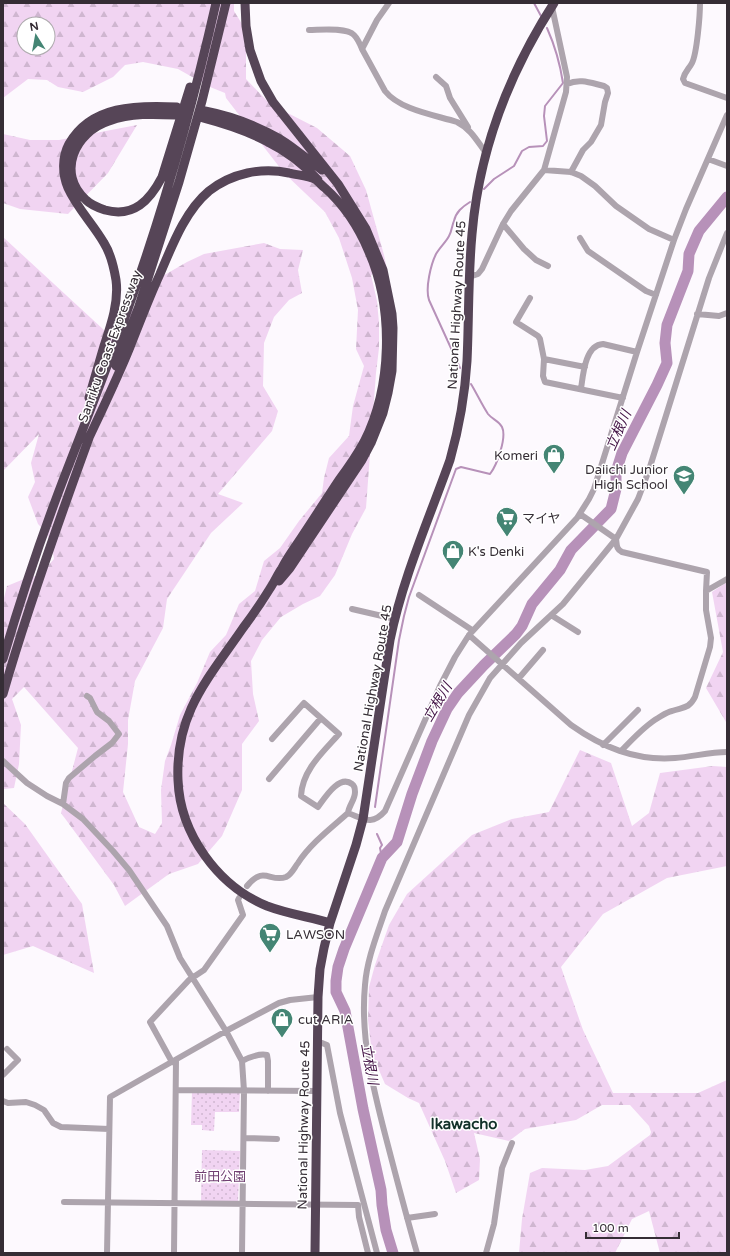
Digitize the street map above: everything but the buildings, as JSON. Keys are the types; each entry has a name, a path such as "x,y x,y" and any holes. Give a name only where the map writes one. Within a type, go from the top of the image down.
{"highway":[{"name":"Sanriku Coast Expressway","path":"3,659 49,548 83,441 153,236 182,138 216,3"},
{"name":"Sanriku Coast Expressway","path":"83,441 139,306 164,232 202,101 226,3"},
{"path":"245,3 246,26 249,44 262,81 273,102 338,184 366,229 383,270 392,314 393,328 392,371 383,414 362,460 290,568 268,592"},
{"name":"National Highway Route 45","path":"315,1253 317,1042 320,968 330,923 356,845 362,819 395,619 409,571 450,460 455,442 464,395 467,362 469,277 472,235 476,200 486,153 500,109 515,73 529,45 553,5"},
{"path":"83,441 94,379 114,314 116,282 111,258 105,244 73,198 67,186 64,168 66,149 74,135 87,122 107,112 134,107 157,106 176,111 117,118 103,123 95,127 84,136 73,154 72,170 75,184 86,200 100,208 117,212 126,211 141,205 157,188 162,177 197,63 210,28"},
{"path":"330,923 269,907 254,900 222,877 210,863 191,833 180,800 178,777 179,744 183,726 189,710 201,688 268,592 283,565 352,463 365,440 376,412 386,355 385,315 378,278 362,238 342,206 302,164 281,150 252,134 204,114 241,120 280,140 324,171 338,184"},
{"path":"83,441 128,350 169,252 186,220 204,196 221,183 235,177 262,170 276,170 314,179 328,191"},
{"name":"Sanriku Coast Expressway","path":"3,694 19,622"}],"street":[{"path":"362,49 377,20 389,3"},
{"path":"700,3 695,50 692,62 685,72 683,79 685,83 727,98"},
{"path":"469,277 478,274 482,269 503,224 544,170 567,84 553,5"},
{"path":"309,30 349,31 354,35 385,91 394,100 400,104 458,122 470,130"},
{"path":"436,77 446,86 450,98 486,153"},
{"path":"567,84 584,81 604,86 608,91 602,125 591,142 583,150 571,172"},
{"path":"348,813 362,819 374,820 386,811 440,686 455,657 471,633 580,514 594,489 674,240 727,115"},
{"path":"708,159 727,166"},
{"path":"544,170 571,172 581,176 596,186 616,206 649,228 674,240"},
{"path":"503,224 536,260 548,266"},
{"path":"417,1253 377,1103 368,1061 365,1035 364,1003 368,964 374,944 385,911 469,715 490,678 500,662 563,604 614,538 638,500 649,470 709,278 726,240 727,233"},
{"path":"580,238 588,251 646,291 656,295"},
{"path":"530,298 516,322 538,336 544,359 543,376 545,382 623,398"},
{"path":"697,314 718,316 727,313"},
{"path":"581,389 585,367 590,351 594,346 603,344 637,352"},
{"path":"544,359 585,367"},
{"path":"580,514 614,538 618,550 622,552 707,572 706,610 711,638 710,648 693,703 687,707 671,711 657,718 621,751"},
{"path":"706,591 727,579"},
{"path":"419,595 471,633 475,640 571,725 603,745 639,756 655,758 674,758 713,752 727,752"},
{"path":"352,609 395,619"},
{"path":"552,615 578,632"},
{"path":"519,678 543,650"},
{"path":"63,804 66,783 69,778 112,743 119,734 109,721 97,712 90,698 87,696"},
{"path":"247,886 258,876 280,878 286,877 290,874 304,854 348,813 349,807 354,798 355,786 347,782 334,786 318,807 302,796 305,779 313,764 339,734 304,703 272,738"},
{"path":"603,745 638,710"},
{"path":"269,779 321,718"},
{"path":"3,761 27,783 63,804 82,819 129,870 167,926 177,952 226,1031 242,1061 244,1091 242,1253"},
{"path":"174,1253 176,1090 174,1061 150,1022 192,978 204,970 243,914 238,898"},
{"path":"107,1253 110,1097 226,1031 284,1001 318,998"},
{"path":"317,1042 327,1045 340,1113 377,1253"},
{"path":"3,1075 18,1060 7,1049"},
{"path":"242,1061 253,1056 262,1054 267,1055 268,1091"},
{"path":"176,1090 317,1091"},
{"path":"3,1101 8,1103 26,1102 35,1105 44,1110 53,1123 61,1127 109,1129"},
{"path":"244,1138 277,1139"},
{"path":"486,1253 494,1224 502,1168 512,1143"},
{"path":"64,1202 358,1205 359,1217 368,1253"},
{"path":"407,1218 435,1214"}],"green space":[{"path":"3,3 234,3 234,11 247,32 246,79 270,104 317,128 350,156 366,190 387,269 371,275 377,301 379,348 366,508 352,534 335,575 320,596 281,617 262,640 251,661 253,694 259,721 242,744 242,790 222,836 198,864 169,874 125,906 114,885 61,813 78,748 24,687 12,699 21,725 19,764 14,788 3,789 3,602 7,586 29,577 39,576 54,559 52,545 45,531 38,524 28,497 35,482 31,463 39,434 3,471 3,237 117,342 126,317 161,277 187,262 204,254 264,243 280,249 303,250 298,270 302,293 289,300 274,317 264,343 263,386 278,411 272,431 218,494 243,503 211,533 167,599 163,628 135,681 128,720 128,744 123,792 139,827 155,834 162,823 161,790 165,761 180,715 197,683 210,652 226,635 239,604 255,591 264,561 280,548 299,521 322,493 329,458 349,436 353,406 364,366 356,349 358,310 352,278 339,238 325,212 284,173 226,98 225,93 210,87 178,69 143,62 125,65 113,77 83,92 58,87 47,80 28,79 3,98"},
{"path":"137,125 108,173 68,214 20,209 3,203 3,134 30,140 59,140"},
{"path":"727,582 726,722 706,688 723,652 712,592"},
{"path":"580,750 611,763 632,826 649,813 660,773 713,766 727,767 727,866 667,878 603,914 561,967 583,1030 613,1093 698,1093 727,1080 727,1253 660,1253 649,1211 632,1219 615,1253 519,1253 522,1219 530,1173 542,1168 585,1170 608,1166 650,1135 651,1132 649,1126 630,1105 602,1105 576,1120 525,1129 509,1141 474,1133 480,1159 479,1180 456,1193 445,1161 419,1103 385,1084 372,1054 368,1020 369,987 389,925 407,894 472,835 512,819 549,812"},
{"path":"3,803 25,824 82,904 94,973 33,946 3,955"},
{"path":"192,1092 240,1093 239,1112 215,1112 214,1131 202,1130 202,1125 191,1125"},
{"name":"前田公園","path":"202,1150 240,1151 238,1202 201,1201"}],"waterway":[{"path":"534,3 541,16"},
{"path":"484,189 494,179 514,166 522,151 529,147 543,146 547,141 544,116 545,106 563,83 557,55 547,28"},
{"name":"立根川","path":"393,1253 386,1230 381,1190 363,1109 345,1011 336,992 338,967 382,858 397,842 412,794 432,741 447,709 458,693 516,634 522,626 532,604 560,570 571,550 611,509 616,489 616,472 622,453 667,363 665,343 667,325 688,271 689,254 699,231 727,197"},
{"path":"460,368 429,300 428,283 436,254 449,236 458,212 470,202"},
{"path":"375,807 399,640 409,597 456,469 461,467 490,474 498,458 502,444 502,427 488,414 471,384"},
{"path":"377,834 382,845 380,848 382,858"}],"place":[{"name":"Komeri","path":"554,474"},
{"name":"Daiichi Junior High School","path":"684,496"},
{"name":"マイヤ","path":"507,538"},
{"name":"K's Denki","path":"453,570"},
{"name":"LAWSON","path":"270,954"},
{"name":"cut ARIA","path":"282,1038"}],"district":[{"name":"Ikawacho","path":"464,1124"}]}
